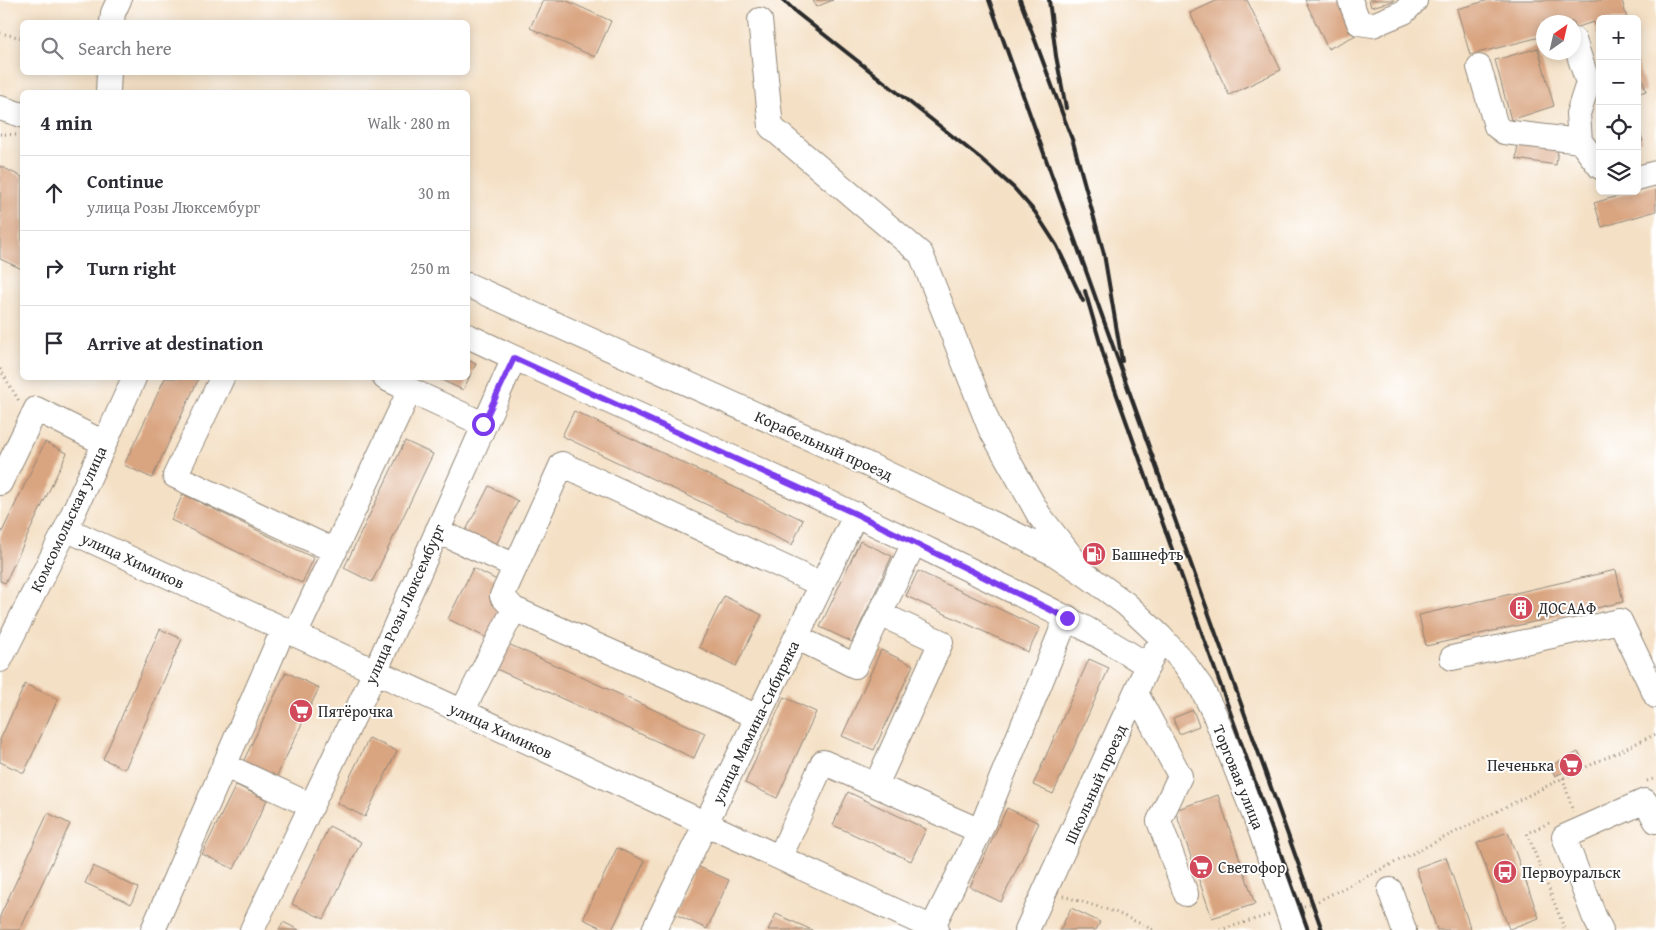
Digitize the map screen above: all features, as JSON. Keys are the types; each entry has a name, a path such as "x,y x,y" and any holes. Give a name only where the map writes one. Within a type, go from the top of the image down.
{"street":[{"path":"112,20 112,13 118,0"},
{"path":"1350,0 1359,23 1373,25 1404,12 1415,0"},
{"path":"760,20 771,127 920,254 990,428 1039,515 1085,574"},
{"path":"1581,60 1588,83 1578,114 1580,141 1596,162"},
{"path":"1479,67 1496,126 1504,132 1580,141"},
{"path":"108,90 110,75"},
{"path":"0,108 20,113"},
{"path":"1641,177 1656,173"},
{"name":"Корабельный проезд","path":"470,285 880,470 1053,553 1126,604 1161,637"},
{"path":"470,337 914,542 1067,618 1148,666"},
{"name":"улица Розы Люксембург","path":"252,930 375,672 483,424 514,358"},
{"name":"Комсомольская улица","path":"0,660 66,529 133,380"},
{"path":"221,380 175,476 335,551"},
{"path":"389,380 483,424"},
{"path":"153,930 224,765 289,633 335,551 410,390"},
{"path":"0,483 36,409 104,443"},
{"path":"758,717 514,609 502,596 562,464 822,585"},
{"name":"улица Мамина-Сибиряка","path":"654,930 856,514"},
{"name":"улица Химиков","path":"66,529 934,929"},
{"path":"437,530 516,566"},
{"path":"796,637 855,666 914,542"},
{"path":"462,712 514,609"},
{"path":"876,785 941,642 880,614"},
{"path":"934,929 980,831 1067,618"},
{"path":"1452,658 1620,621 1656,696"},
{"name":"Школьный проезд","path":"1027,930 1161,637"},
{"name":"Торговая улица","path":"1161,637 1184,663 1201,687 1214,713 1261,832 1291,920"},
{"path":"1136,693 1180,776 1159,821 1186,894"},
{"path":"780,857 823,762 980,831"},
{"path":"224,765 312,806"},
{"path":"1601,930 1564,837 1645,801 1656,821"},
{"path":"1390,890 1404,930"}],"path":[{"path":"0,34 20,38"},
{"path":"0,134 20,136"},
{"path":"0,369 22,407 31,418"},
{"path":"1220,930 1291,920 1312,904 1563,778 1656,734"},
{"path":"1563,778 1572,812"},
{"path":"1539,861 1565,930"},
{"path":"1046,891 1115,912 1154,930"}],"building":[{"path":"543,0 565,0 611,21 595,57 530,28"},
{"path":"813,0 833,0 816,7"},
{"path":"1218,0 1247,0 1281,70 1229,95 1190,13"},
{"path":"1305,0 1345,0 1358,34 1328,49"},
{"path":"1369,0 1394,0 1394,1 1371,7"},
{"path":"1489,0 1622,0 1626,15 1596,15 1596,29 1594,22 1581,26 1581,15 1536,15 1536,38 1470,55 1457,9"},
{"path":"1536,49 1536,60 1541,60 1554,106 1511,120 1495,60"},
{"path":"1641,74 1646,91 1641,93"},
{"path":"1518,142 1558,148 1556,165 1516,159"},
{"path":"0,166 20,176 20,268 0,259"},
{"path":"1656,185 1656,211 1602,227 1594,203 1622,195 1641,195 1641,189"},
{"path":"470,361 476,364 470,376"},
{"path":"164,380 198,380 152,478 124,465"},
{"path":"441,380 468,380 463,390"},
{"path":"574,411 803,520 792,545 562,436"},
{"path":"405,441 433,454 372,582 344,568"},
{"path":"45,442 67,453 5,583 0,581 0,536"},
{"path":"489,486 518,501 493,551 463,536"},
{"path":"183,494 314,558 302,583 171,520"},
{"path":"860,541 892,556 852,642 820,627"},
{"path":"473,568 501,582 491,603 502,608 487,638 448,619"},
{"name":"ДОСААФ","path":"1616,570 1623,602 1426,646 1419,615"},
{"path":"918,571 1040,628 1028,652 906,596"},
{"path":"724,596 762,615 736,666 699,647"},
{"path":"160,629 182,639 125,769 103,759"},
{"path":"506,643 705,733 694,758 494,668"},
{"path":"881,650 913,665 874,750 842,736"},
{"path":"1089,659 1109,668 1053,794 1033,785"},
{"path":"286,672 319,688 276,778 243,762"},
{"path":"25,684 58,699 24,773 0,762 0,740"},
{"path":"784,697 816,712 777,798 745,783"},
{"path":"1193,710 1199,726 1179,734 1173,718"},
{"path":"369,738 397,751 365,817 337,803"},
{"path":"1578,752 1584,762 1555,776 1550,766"},
{"path":"236,785 267,800 234,869 202,854"},
{"path":"848,792 926,829 911,861 833,825"},
{"path":"1218,795 1255,904 1212,918 1175,810"},
{"path":"1007,808 1039,823 1001,902 970,887"},
{"path":"48,813 70,824 20,930 0,930 0,916"},
{"path":"329,826 361,842 324,919 292,904"},
{"name":"Первоуральск","path":"1508,832 1539,918 1509,929 1477,843"},
{"path":"617,848 645,861 612,930 606,930 583,919"},
{"path":"1446,857 1471,930 1437,930 1416,868"},
{"path":"93,866 138,888 131,904 85,883"},
{"path":"697,866 729,880 707,929 675,914"},
{"path":"1071,908 1100,922 1096,930 1060,930"},
{"path":"776,914 812,930 768,930"},
{"path":"283,922 299,930 279,930"}],"railway":[{"path":"783,0 980,158 1014,188 1035,212 1057,246 1083,301"},
{"path":"989,0 1322,930"},
{"path":"1020,0 1073,142 1104,254 1122,361"},
{"path":"1049,0 1056,56 1066,108"},
{"path":"1085,291 1108,370 1308,930"}],"place":[{"name":"Башнефть","path":"1094,554"},
{"name":"ДОСААФ","path":"1521,608"},
{"name":"Пятёрочка","path":"301,711"},
{"name":"Печенька","path":"1571,765"},
{"name":"Светофор","path":"1201,867"},
{"name":"Первоуральск","path":"1505,872"}],"route":[{"path":"483,424 514,358 856,514 1067,618"}]}
